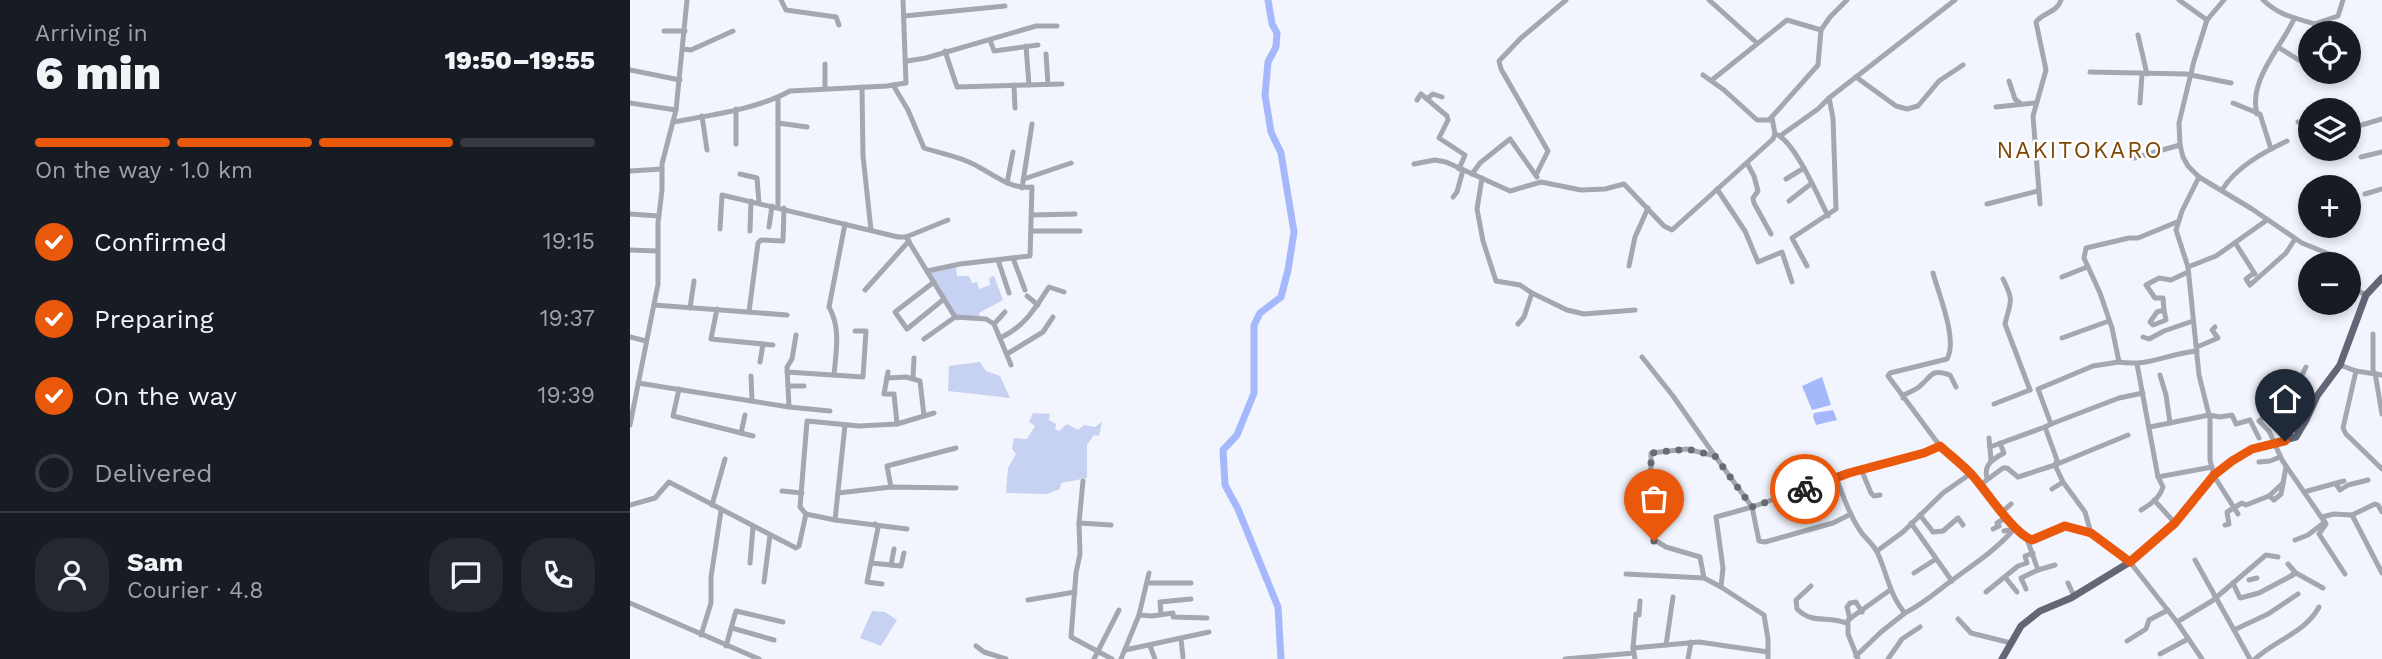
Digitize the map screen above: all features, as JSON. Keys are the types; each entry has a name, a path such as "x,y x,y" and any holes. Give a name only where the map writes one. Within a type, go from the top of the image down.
{"main road":[{"path":"2002,659 2021,626 2040,611 2074,596 2130,562 2175,523 2213,471 2242,454 2292,439 2300,432 2317,396 2340,365 2366,295 2382,278"}],"street":[{"path":"630,425 658,284 662,169 676,110 687,0"},
{"path":"781,0 786,10 836,17 839,25"},
{"path":"673,122 778,98 790,91 906,82 904,0"},
{"path":"1536,175 1548,151 1499,61 1521,38 1566,0"},
{"path":"1709,0 1757,43"},
{"path":"1703,75 1757,120 1766,121 1772,118 1818,65 1821,30 1847,0"},
{"path":"1413,164 1435,160 1446,162 1510,191 1541,182 1581,190 1605,189 1625,184 1664,226 1672,230 1777,135 1818,109 1955,0"},
{"path":"2040,204 2033,116 2046,70 2036,22 2056,9 2061,0"},
{"path":"2179,0 2207,20"},
{"path":"2224,0 2207,20 2180,114 2180,145 2188,166 2199,177 2295,239 2323,252"},
{"path":"2263,0 2274,10 2303,21"},
{"path":"2324,21 2338,16 2343,0"},
{"path":"904,16 1003,4"},
{"path":"2257,114 2255,98 2259,82 2294,19"},
{"path":"1712,80 1787,20 1821,30"},
{"path":"906,61 926,58 1036,26 1057,26"},
{"path":"664,31 685,31"},
{"path":"683,49 691,50 733,31"},
{"path":"2138,35 2145,74 2140,103"},
{"path":"989,40 994,51 1038,45"},
{"path":"1027,47 1029,85"},
{"path":"2278,47 2298,60"},
{"path":"945,51 957,87 1062,84"},
{"path":"1046,54 1048,84"},
{"path":"825,64 825,88"},
{"path":"1856,77 1896,106 1907,109 1918,106 1939,81 1963,65"},
{"path":"630,70 680,80"},
{"path":"2090,72 2190,75 2231,83"},
{"path":"2009,81 2015,99 2021,104"},
{"path":"893,85 908,110 924,148 970,162 1007,183 1022,188 1032,187 1030,256 960,264 927,271"},
{"path":"1014,85 1014,108"},
{"path":"862,87 863,156 871,230"},
{"path":"1417,100 1421,94 1447,116 1439,138 1465,155 1457,192 1453,197"},
{"path":"1427,98 1433,94 1442,97"},
{"path":"749,312 758,243 761,240 783,241 778,207 778,98"},
{"path":"1807,266 1792,238 1836,209 1833,117 1829,98"},
{"path":"630,103 676,110"},
{"path":"1996,107 2035,103"},
{"path":"2233,103 2260,114 2271,149"},
{"path":"736,109 736,144"},
{"path":"702,116 707,150"},
{"path":"1772,118 1777,135 1804,168 1828,216"},
{"path":"2361,125 2382,120"},
{"path":"778,123 807,127"},
{"path":"1022,188 1032,124"},
{"path":"1472,174 1480,163 1510,139 1541,182"},
{"path":"2222,190 2227,182 2249,163 2287,141"},
{"path":"2134,158 2180,145"},
{"path":"1007,183 1013,152"},
{"path":"2361,157 2382,152"},
{"path":"1024,179 1071,163"},
{"path":"1746,163 1754,176 1758,191 1753,198 1754,203 1771,234"},
{"path":"1786,179 1804,168"},
{"path":"630,171 662,169"},
{"path":"740,174 757,178 760,203"},
{"path":"2199,177 2177,222 2176,230 2188,269 2200,384 2210,415 2213,471 2238,514"},
{"path":"1482,178 1477,209 1483,241 1496,281 1520,285 1567,310 1584,314 1635,310"},
{"path":"1789,201 1812,183"},
{"path":"1717,189 1745,231 1758,262 1782,252 1792,282"},
{"path":"2365,194 2382,189"},
{"path":"1987,204 2038,191"},
{"path":"720,229 722,195 908,239 955,317"},
{"path":"750,232 751,201"},
{"path":"769,227 778,207"},
{"path":"1629,266 1635,237 1648,208"},
{"path":"630,214 659,216"},
{"path":"1032,215 1075,214"},
{"path":"865,290 908,239 948,220"},
{"path":"2164,310 2163,298 2155,298 2146,285 2160,278 2171,280 2216,256 2267,220"},
{"path":"2119,362 2100,293 2084,258 2086,248 2129,237 2138,238 2177,222"},
{"path":"834,375 836,319 829,307 845,224"},
{"path":"1032,231 1080,231"},
{"path":"2254,273 2246,279 2250,285 2286,253 2295,239"},
{"path":"2235,244 2258,279"},
{"path":"630,250 658,251"},
{"path":"1013,258 1026,293 1038,305"},
{"path":"998,261 1009,293"},
{"path":"2062,277 2087,267"},
{"path":"1933,273 1948,317 1951,349 1947,359 1890,373 1888,376 1940,446 1970,474 2014,529 2027,539 2038,570"},
{"path":"2003,279 2012,297 2006,324 2030,390"},
{"path":"690,307 694,281"},
{"path":"934,282 895,312 906,329 944,299"},
{"path":"1000,338 1012,333 1026,321 1049,287 1065,292"},
{"path":"2361,292 2366,295"},
{"path":"1518,324 1524,317 1532,293"},
{"path":"654,305 787,314"},
{"path":"717,309 711,339 774,345"},
{"path":"994,324 1005,312"},
{"path":"924,339 955,317 986,319 994,324 1011,365"},
{"path":"1007,354 1043,332 1053,317"},
{"path":"2063,338 2109,321"},
{"path":"2143,337 2149,339 2193,321"},
{"path":"1994,404 2094,366 2119,362 2154,362 2197,349 2218,338 2212,330 2215,327"},
{"path":"787,372 863,377 866,331 855,331"},
{"path":"2373,334 2382,414"},
{"path":"789,407 787,372 796,335"},
{"path":"630,337 646,341"},
{"path":"760,362 763,344"},
{"path":"1642,357 1752,507 1756,537 1762,542 1833,523 1851,514"},
{"path":"913,378 914,358"},
{"path":"2137,364 2158,477 2163,487 2154,501 2141,510"},
{"path":"2340,365 2376,374"},
{"path":"2306,367 2298,383 2279,407 2259,421 2269,431 2280,457 2324,520 2326,526 2319,534 2344,574"},
{"path":"2356,371 2343,428 2382,468"},
{"path":"1903,398 1937,372 1950,374 1956,387"},
{"path":"897,424 894,394 884,394 888,375 920,381 924,416"},
{"path":"2160,375 2170,424"},
{"path":"751,376 752,401"},
{"path":"630,385 679,389 830,411"},
{"path":"788,386 804,386"},
{"path":"2038,388 2057,460 2055,465 2063,482 2085,512 2091,533"},
{"path":"679,389 673,416 753,436"},
{"path":"1990,447 2119,398 2143,393"},
{"path":"907,529 806,514 800,507 807,421 859,426 897,424 934,413"},
{"path":"741,433 746,415"},
{"path":"2150,427 2210,415 2232,415 2236,424 2250,420 2259,438"},
{"path":"835,520 845,425"},
{"path":"1980,485 2003,468 2018,477 2129,435"},
{"path":"1989,438 1991,460"},
{"path":"1987,478 1986,467 1991,460 2004,453 2000,443"},
{"path":"1721,587 1723,568 1716,517 1940,446"},
{"path":"891,488 887,466 956,448"},
{"path":"1704,578 1700,557 1654,541 1653,533 1661,503 1643,483 1651,468 1651,453 1687,449 1715,456"},
{"path":"2259,461 2280,457"},
{"path":"712,505 724,459"},
{"path":"2225,525 2229,524 2227,512 2234,507 2269,496 2283,483 2286,466"},
{"path":"1861,469 1871,493 1874,496 1880,495"},
{"path":"2158,477 2213,471"},
{"path":"1877,551 1943,493 1970,474"},
{"path":"1836,477 1851,514 1861,532 1877,551 1890,582 1890,590 1905,613"},
{"path":"2336,484 2340,490 2368,480"},
{"path":"1083,481 1079,523 1081,544 1071,637 1112,659"},
{"path":"2304,492 2344,481"},
{"path":"630,505 655,498 668,482 796,548 799,546 806,514"},
{"path":"2052,489 2063,482"},
{"path":"838,493 891,488 956,488"},
{"path":"782,491 802,494"},
{"path":"2154,501 2175,523"},
{"path":"1993,529 1999,526 1997,523 2011,504"},
{"path":"2295,540 2308,535 2334,514 2353,515 2375,504 2382,512"},
{"path":"701,635 711,603 711,577 721,511"},
{"path":"1920,515 1933,533 1943,531 1958,518 1963,525"},
{"path":"2353,515 2382,573"},
{"path":"1079,523 1111,525"},
{"path":"1912,523 1952,581"},
{"path":"875,524 878,528 867,582 881,584"},
{"path":"2027,539 2032,540 2065,526 2091,533 2130,562 2202,659"},
{"path":"750,563 753,527"},
{"path":"2004,531 2014,529"},
{"path":"1862,611 1856,602 1847,607 1848,634 1857,657 1881,632 1981,561 2014,529"},
{"path":"764,582 771,535"},
{"path":"891,565 894,549"},
{"path":"871,563 901,566 904,553"},
{"path":"1986,592 2018,566 2027,563 2025,556 2033,553"},
{"path":"2177,622 2215,598 2266,555 2278,557"},
{"path":"1914,573 1936,559"},
{"path":"2195,560 2253,659 2309,622 2319,607"},
{"path":"2288,564 2295,572 2291,576"},
{"path":"2026,589 2021,578 2055,565"},
{"path":"1121,659 1139,615 1149,583 1149,573"},
{"path":"2232,583 2240,598 2259,593 2296,573 2323,588"},
{"path":"1565,659 1634,653 1691,642 1768,656 1769,639 1764,615 1721,587 1704,578 1626,574"},
{"path":"2005,577 2017,592"},
{"path":"2249,580 2257,578"},
{"path":"1149,583 1191,583"},
{"path":"2068,583 2074,596"},
{"path":"1811,586 1796,600 1797,609 1811,619 1848,621 1890,590"},
{"path":"1028,600 1075,592"},
{"path":"2234,630 2268,614 2298,594"},
{"path":"1666,645 1673,597"},
{"path":"1161,614 1160,602 1191,599"},
{"path":"1634,653 1640,601"},
{"path":"630,603 759,659"},
{"path":"1094,659 1119,610"},
{"path":"2127,641 2146,629 2149,620 2168,610"},
{"path":"726,646 736,611 783,622"},
{"path":"1139,615 1173,613 1173,617 1208,618"},
{"path":"1958,620 1971,633 2011,643"},
{"path":"732,628 774,640"},
{"path":"1888,659 1902,639 1920,628"},
{"path":"1125,650 1209,632"},
{"path":"1200,634 1201,644"},
{"path":"1181,639 1183,657"},
{"path":"2160,654 2188,639"},
{"path":"1688,659 1691,642"},
{"path":"976,646 1006,659"},
{"path":"1150,646 1155,659"}],"shaded area":[{"path":"956,267 957,276 969,276 972,283 977,282 979,289 990,285 989,278 994,276 1003,300 979,313 980,317 966,316 957,321 929,272"},
{"path":"980,362 986,371 1000,376 1010,398 948,391 949,366"},
{"path":"1033,413 1050,414 1049,420 1056,424 1055,429 1059,431 1067,424 1078,430 1084,425 1095,427 1102,422 1099,436 1094,435 1087,445 1087,478 1061,483 1060,489 1047,494 1006,493 1008,468 1016,454 1012,449 1014,438 1027,439 1035,426 1029,422"},
{"path":"872,611 885,612 897,620 881,646 860,638"}],"water":[{"path":"1822,377 1831,405 1812,410 1802,386"},
{"path":"1833,410 1837,420 1816,425 1814,413"}],"waterway":[{"path":"1268,0 1272,24 1277,33 1276,47 1268,62 1265,95 1271,132 1281,153 1294,232 1281,297 1260,313 1254,325 1254,393 1237,435 1223,450 1225,485 1238,509 1278,607 1281,659"}],"way so far":[{"path":"1654,541 1653,533 1661,503 1643,483 1651,468 1651,453 1687,449 1715,456 1752,507 1805,489"}],"district":[{"name":"NAKITOKARO","path":"2080,150"}],"route":[{"path":"1805,489 1940,446 1972,476 2009,519 2014,529 2027,538 2032,540 2065,526 2091,533 2130,562 2175,523 2214,475 2252,449 2285,441"}]}
